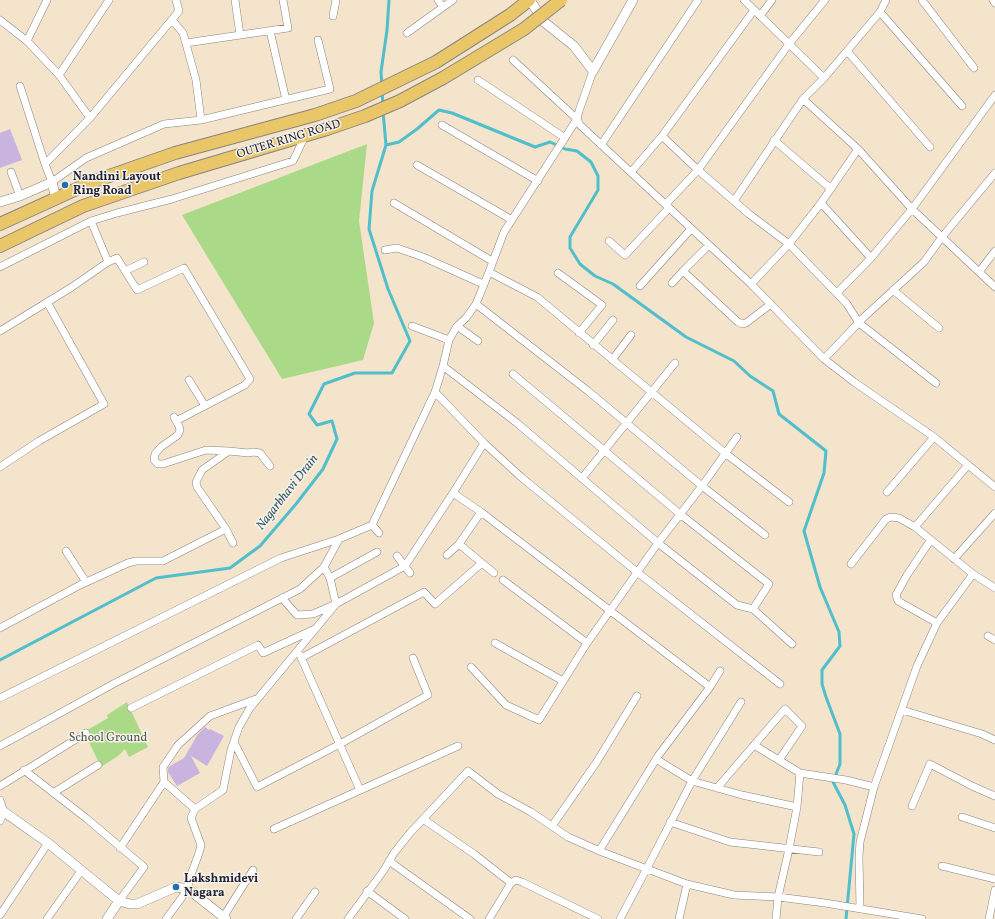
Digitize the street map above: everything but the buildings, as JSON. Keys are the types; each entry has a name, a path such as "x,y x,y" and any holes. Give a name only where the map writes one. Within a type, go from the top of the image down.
{"highway":[{"name":"OUTER RING ROAD","path":"0,224 92,182 175,153 315,115 356,101 436,62 510,16 529,0"},
{"name":"OUTER RING ROAD","path":"0,246 83,206 179,173 306,136 365,116 400,101 443,78 524,29 560,0"}],"street":[{"path":"27,40 47,0"},
{"path":"59,75 109,0"},
{"path":"45,164 90,118 172,20 179,11 176,0"},
{"path":"235,0 240,35"},
{"path":"186,43 288,28 283,0"},
{"path":"333,16 336,0"},
{"path":"438,0 443,7"},
{"path":"407,33 453,0"},
{"path":"529,0 544,22 574,46 593,71"},
{"path":"0,698 280,558 339,540 372,525 435,392 449,340 457,326 466,318 476,304 504,232 577,119 593,71 633,0"},
{"path":"601,145 698,0"},
{"path":"744,0 824,78"},
{"path":"631,172 662,136 757,13 772,0"},
{"path":"609,241 625,255 698,170 789,44 825,0"},
{"path":"734,201 803,99 824,78 880,12 886,0"},
{"path":"922,0 974,68"},
{"path":"880,12 962,106"},
{"path":"0,20 27,40 59,75 90,118"},
{"path":"172,20 183,33 186,43 196,80 201,120"},
{"path":"270,31 286,100"},
{"path":"0,202 20,196 52,182 86,158 164,124 201,120 330,89 318,40"},
{"path":"847,51 930,147"},
{"path":"513,60 577,119 580,126 751,284 824,359 854,382 934,437 995,487"},
{"path":"478,80 565,139"},
{"path":"20,86 56,198"},
{"path":"837,293 871,258 912,209 995,95"},
{"path":"803,99 858,149 912,209 995,287"},
{"path":"442,125 538,181"},
{"path":"0,267 91,221 172,199 292,161 306,136"},
{"path":"662,136 698,170 749,214 789,244 847,304 859,323 936,383"},
{"path":"774,140 831,189"},
{"path":"751,284 789,244 821,203 858,149"},
{"path":"417,164 512,220"},
{"path":"11,172 20,196"},
{"path":"824,359 893,290 924,262 942,237 995,173"},
{"path":"394,203 492,262"},
{"path":"821,203 871,258"},
{"path":"91,221 108,262"},
{"path":"640,286 691,229"},
{"path":"672,282 709,244"},
{"path":"385,250 396,248 423,257 483,284"},
{"path":"979,272 995,251"},
{"path":"0,331 48,302 108,262 117,258 137,290 184,268 250,379 245,385 205,406 175,419 180,430 178,435 161,447 155,454 154,460 158,464 163,464 206,450 248,453 253,452 260,453 270,466"},
{"path":"125,271 144,262"},
{"path":"683,271 742,324 746,323 771,304"},
{"path":"489,272 537,297 725,453 789,502"},
{"path":"558,273 602,305 579,333"},
{"path":"893,290 939,328"},
{"path":"0,467 39,441 104,404 48,302"},
{"path":"476,304 627,423 702,486 765,535"},
{"path":"594,345 613,320"},
{"path":"412,326 449,340"},
{"path":"457,326 478,341"},
{"path":"612,360 631,335"},
{"path":"582,478 675,363"},
{"path":"443,366 517,422 658,543 737,605 753,609 792,644"},
{"path":"513,374 680,514 769,584 753,609"},
{"path":"189,380 205,406"},
{"path":"435,392 484,443 527,482 637,572 780,684"},
{"path":"471,667 506,705 539,720 586,643 737,437"},
{"path":"887,492 934,437"},
{"path":"282,598 297,615 313,614 336,604 405,566 484,443"},
{"path":"229,451 202,470 196,482 197,486 226,529 233,543"},
{"path":"916,527 968,465"},
{"path":"453,493 481,512 710,687"},
{"path":"447,555 459,544 481,512"},
{"path":"954,559 995,513"},
{"path":"851,564 886,519 891,517 899,518 916,527 973,574 995,588"},
{"path":"372,525 379,533"},
{"path":"0,628 86,582 128,563 136,561 163,561 226,529"},
{"path":"0,746 115,683 300,589 324,567 339,540"},
{"path":"930,540 910,570 896,595 898,601 937,623"},
{"path":"459,544 494,573"},
{"path":"66,551 86,582"},
{"path":"330,578 377,552"},
{"path":"397,556 410,573"},
{"path":"299,655 424,592 434,604 482,562"},
{"path":"324,567 330,578 336,604"},
{"path":"860,908 860,842 874,787 917,666 937,623 973,574"},
{"path":"502,580 586,643"},
{"path":"166,919 188,889 189,880 201,845 191,818 195,809 223,790 231,750 239,727 250,708 299,655 317,628 336,604"},
{"path":"131,708 258,645 263,653 317,628"},
{"path":"988,636 995,640"},
{"path":"495,643 563,681"},
{"path":"299,655 360,790"},
{"path":"234,742 257,787 340,744 428,695 413,658"},
{"path":"599,851 656,759 710,687 720,671"},
{"path":"552,826 596,763 637,696"},
{"path":"120,848 164,782 163,766 178,745 210,716 258,698"},
{"path":"620,919 692,781 741,702"},
{"path":"717,788 784,709 802,726 779,760"},
{"path":"902,710 982,734 995,740"},
{"path":"0,786 86,733"},
{"path":"754,745 800,773 846,780 874,787"},
{"path":"274,829 458,746"},
{"path":"656,759 692,781 742,795 797,807"},
{"path":"912,806 930,764 995,796"},
{"path":"53,792 98,765"},
{"path":"24,770 86,818 144,867 107,919"},
{"path":"348,919 390,861 394,853 423,819 468,771 498,794 568,837 646,870 687,884 734,895 778,897 825,903 922,919"},
{"path":"776,919 778,897 797,807 800,773"},
{"path":"164,782 195,809"},
{"path":"0,800 1,814 48,843 119,901 137,904 176,887 188,889 224,918 253,870"},
{"path":"962,817 995,828"},
{"path":"423,819 474,854 511,883"},
{"path":"670,822 730,842 819,852"},
{"path":"0,915 48,843"},
{"path":"390,861 470,919"},
{"path":"942,866 995,879"},
{"path":"47,919 81,871"},
{"path":"490,919 511,883 516,880 598,919"},
{"path":"679,919 687,884"},
{"path":"989,919 995,890"},
{"path":"296,919 315,892"},
{"path":"367,892 405,919"}],"green space":[{"path":"367,144 359,221 374,323 363,360 282,379 182,215"},
{"name":"School Ground","path":"127,702 148,747 129,757 125,749 118,756 101,767 84,732 108,718 107,715"}],"waterway":[{"name":"Nagarbhavi Drain","path":"382,85 381,72 387,30 389,0"},
{"name":"Nagarbhavi Drain","path":"382,91 383,105"},
{"path":"386,145 399,142 439,110 452,113 535,147 550,142 565,149 577,151 591,162 598,176 598,190 570,237 570,248 580,264 595,276 613,284 686,337 734,361 750,376 773,391 779,414 826,451 824,473 804,531 820,587 839,632 840,646 822,670 822,684 840,734 840,764 833,782 845,805 854,834 846,919"},
{"name":"Nagarbhavi Drain","path":"0,660 156,578 230,568 260,546 296,504 323,469 337,439 332,421 317,425 309,414 324,384 355,373 392,373 410,341 388,289 369,229 372,191 386,145 383,111"}],"place":[{"name":"Nandini Layout Ring Road","path":"65,185"},
{"name":"Lakshmidevi Nagara","path":"176,887"}]}
